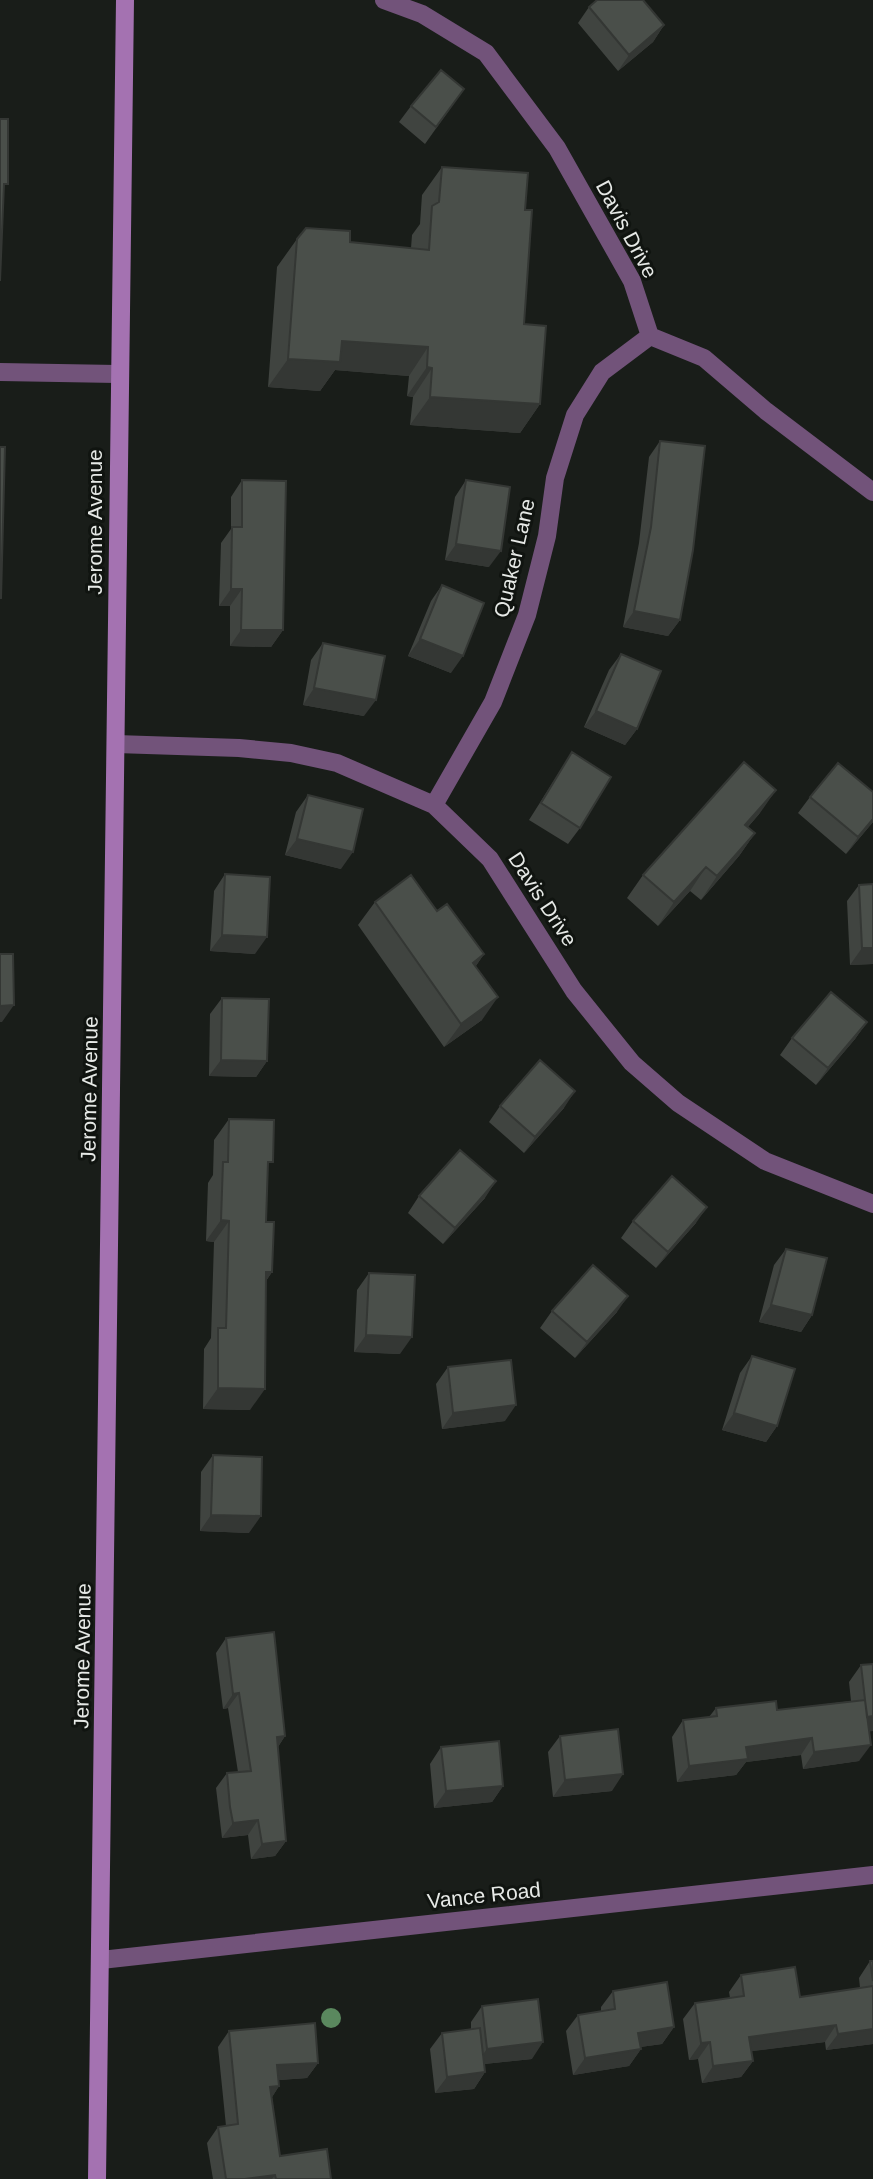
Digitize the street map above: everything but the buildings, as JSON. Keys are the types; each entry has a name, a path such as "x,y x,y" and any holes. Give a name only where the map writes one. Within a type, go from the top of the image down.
{"main road":[{"name":"Jerome Avenue","path":"97,2179 116,744 117,374 125,0"}],"street":[{"name":"Davis Drive","path":"384,0 422,13 486,53 564,160 632,281 650,336"},
{"path":"650,336 704,358 766,411 873,492"},
{"name":"Quaker Lane","path":"434,805 493,702 527,615 547,536 555,478 575,415 602,372 650,336"},
{"path":"0,372 117,374"},
{"name":"Davis Drive","path":"116,744 239,748 291,753 337,763 434,805 491,859 574,991 632,1063 678,1103 765,1161 873,1204"},
{"name":"Vance Road","path":"101,1960 873,1875"}]}
